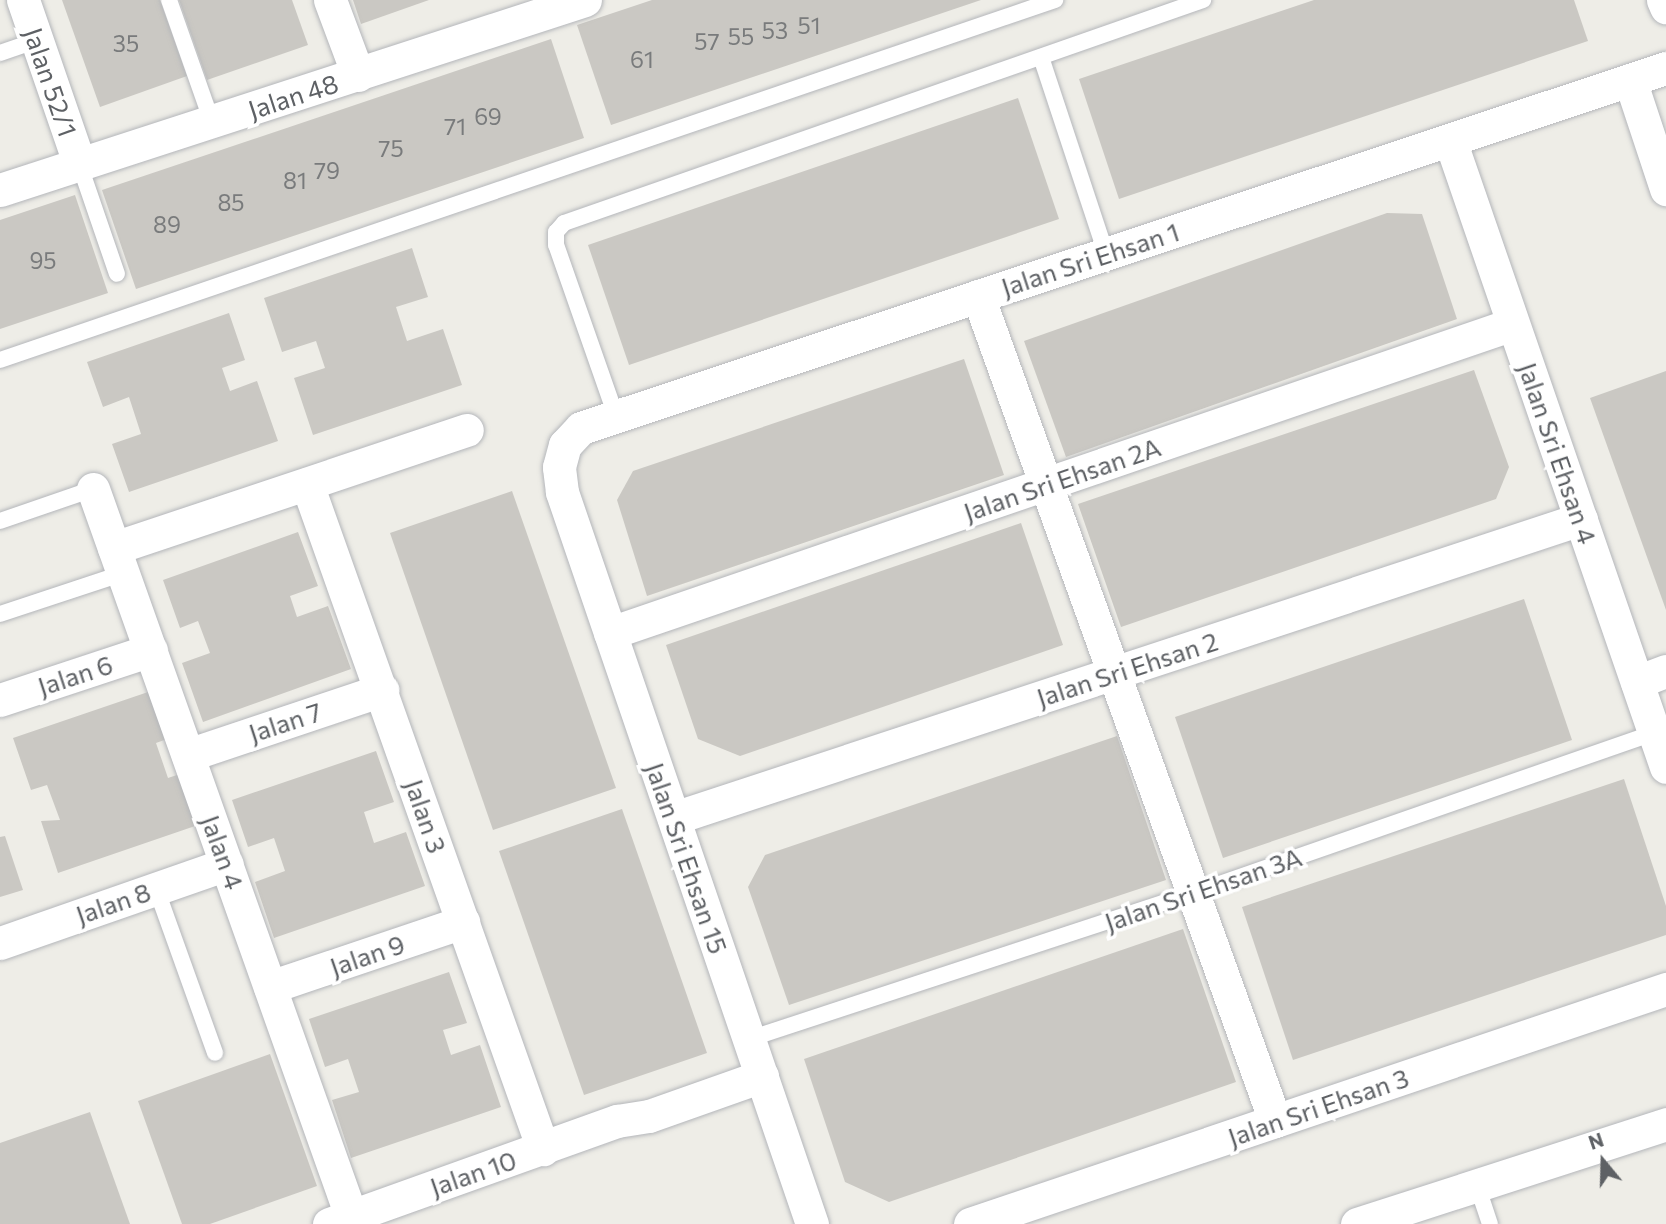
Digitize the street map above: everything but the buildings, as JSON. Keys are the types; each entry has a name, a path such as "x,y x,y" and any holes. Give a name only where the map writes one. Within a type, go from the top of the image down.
{"street":[{"name":"Jalan 52/1","path":"23,0 79,163"},
{"path":"331,0 359,75"},
{"name":"Jalan 48","path":"0,190 585,0"},
{"path":"1663,0 1666,7"},
{"name":"Jalan Sri Ehsan 1","path":"562,492 559,467 565,446 581,428 1666,68"},
{"path":"1630,80 1666,189"},
{"name":"Jalan Sri Ehsan 4","path":"1450,139 1581,519 1651,676 1654,733 1666,767"},
{"path":"978,296 1043,486 1194,893 1275,1121"},
{"name":"Jalan Sri Ehsan 2A","path":"610,633 1513,324"},
{"path":"119,561 307,484 467,430"},
{"name":"Jalan 3","path":"307,484 542,1149"},
{"name":"Jalan 4","path":"93,489 270,987 340,1220"},
{"name":"Jalan Sri Ehsan 15","path":"562,492 812,1224"},
{"name":"Jalan Sri Ehsan 2","path":"674,818 1581,519"},
{"name":"Jalan 6","path":"0,700 150,650"},
{"name":"Jalan 7","path":"188,755 382,690"},
{"name":"Jalan 8","path":"0,943 227,864"},
{"name":"Jalan 9","path":"270,987 463,922"},
{"name":"Jalan Sri Ehsan 3","path":"970,1224 1666,989"},
{"name":"Jalan 10","path":"340,1220 617,1121 648,1096 756,1058"},
{"path":"1357,1224 1666,1124"}],"lane":[{"path":"169,0 212,122"},
{"path":"0,359 1055,0"},
{"path":"617,416 556,245 556,232 564,223 1203,0"},
{"path":"0,53 37,40"},
{"path":"1041,57 1106,253"},
{"path":"79,163 117,274"},
{"path":"0,521 93,489"},
{"path":"0,614 119,561"},
{"name":"Jalan Sri Ehsan 3A","path":"756,1058 1194,893 1654,733"},
{"path":"156,888 215,1053"},
{"path":"1477,1185 1490,1224"}]}
